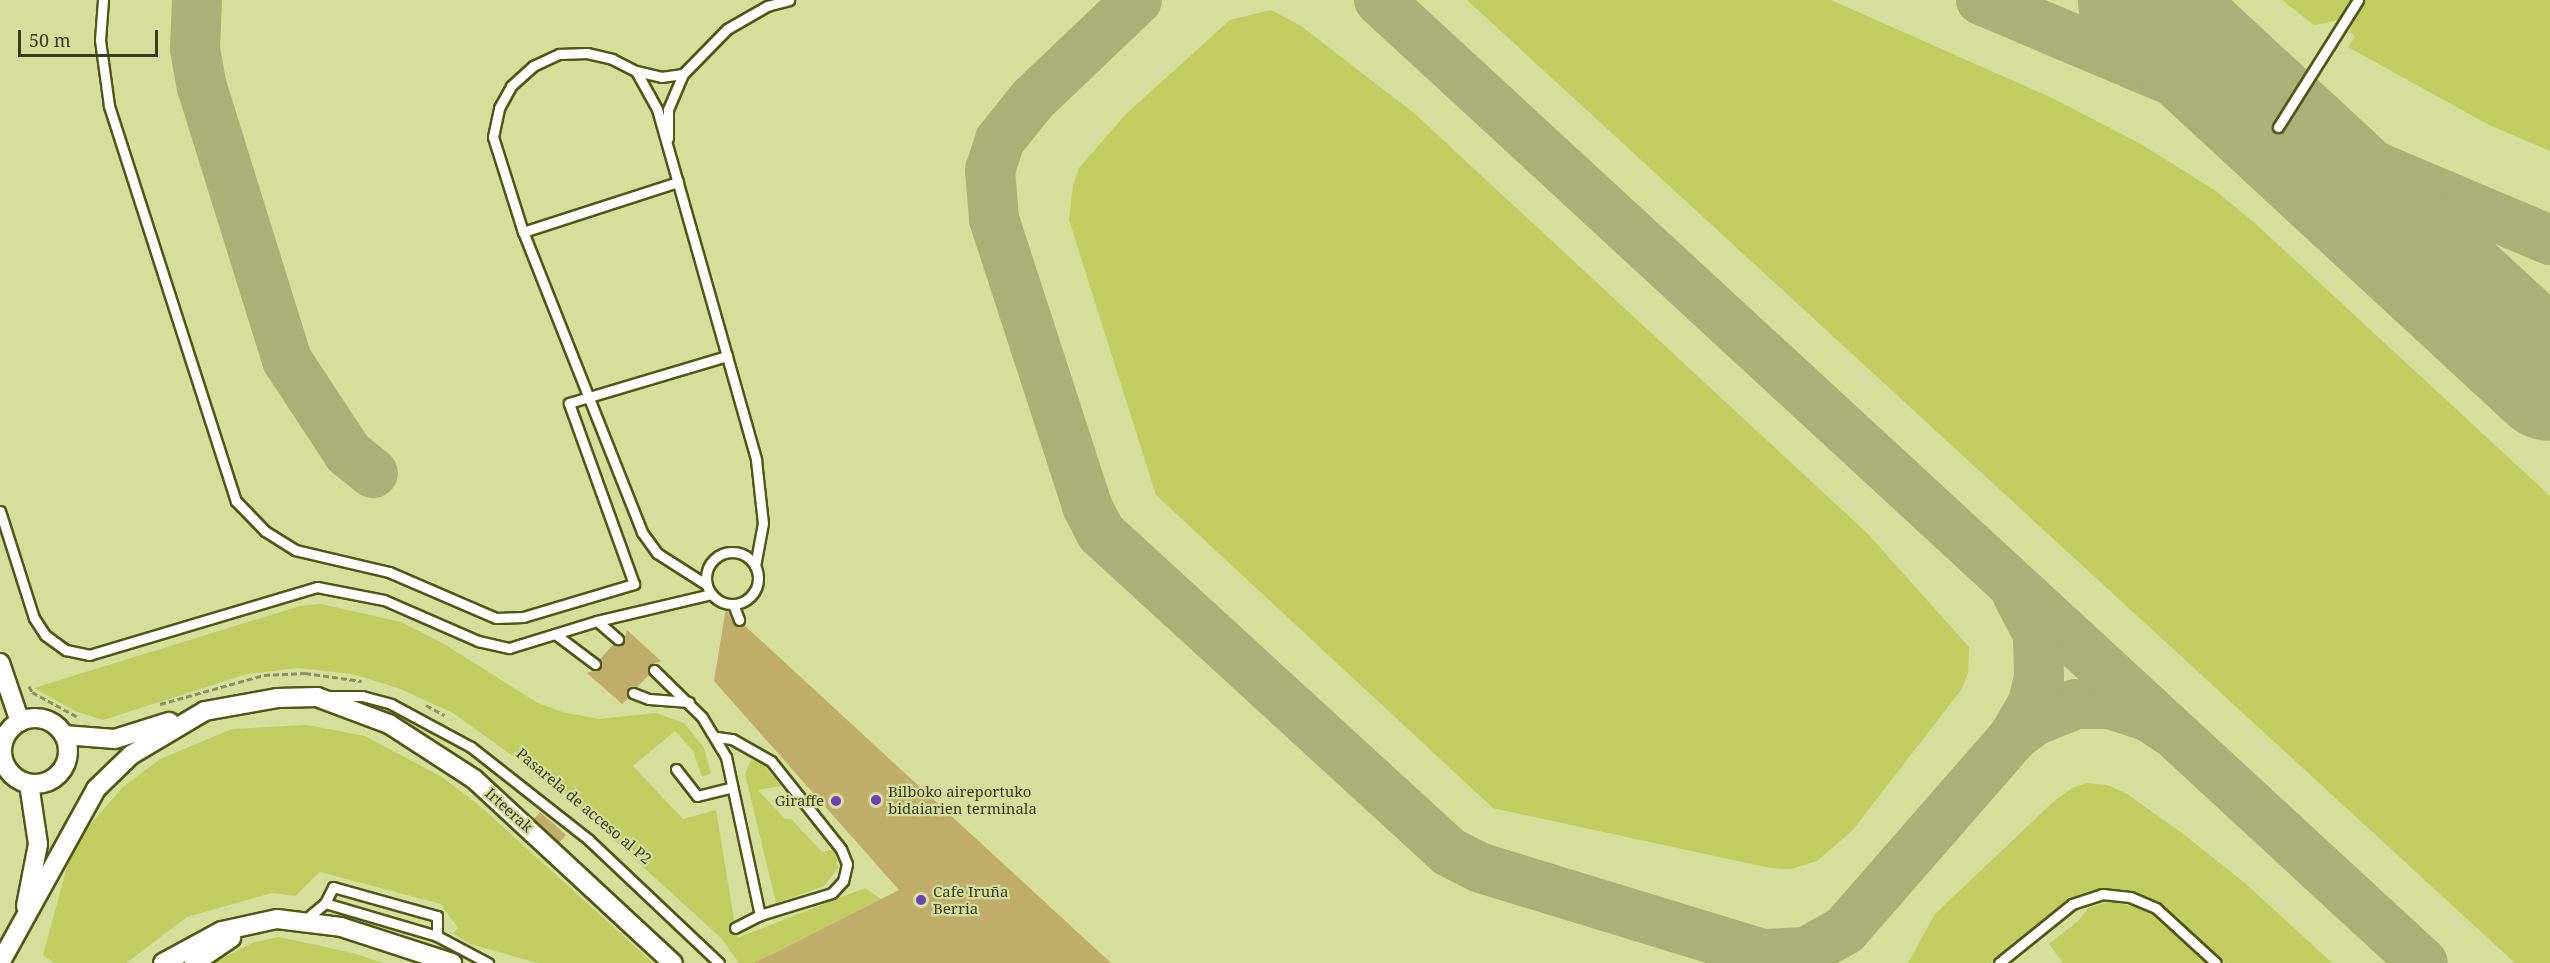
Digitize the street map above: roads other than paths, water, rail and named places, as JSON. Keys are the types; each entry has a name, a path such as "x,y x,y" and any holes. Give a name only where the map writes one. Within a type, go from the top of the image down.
{"street":[{"path":"0,663 20,722"},
{"path":"64,735 68,753 62,771 53,779 29,784 8,771 2,760 5,738 20,722 45,720 64,735 115,739 205,711 277,698 317,697"},
{"name":"Irteerak","path":"317,697 389,724 474,779 673,963"},
{"path":"0,963 66,839 96,789 131,755 205,711"},
{"path":"21,927 38,844 29,784"},
{"path":"163,963 222,931 252,923 306,920 432,955 452,963"},
{"path":"194,963 252,923"}],"lane":[{"path":"103,0 100,40 109,106 236,501 265,531 295,550 389,572 496,618 523,617 634,584 569,403 590,399 727,356"},
{"path":"668,146 668,110 683,74 727,29 768,6 789,0"},
{"path":"2278,127 2358,0"},
{"path":"683,74 661,77 636,71 612,58 586,52 559,54 533,66 511,86 499,108 493,137 523,232 642,532 657,553 707,585 711,594"},
{"path":"0,511 34,618 45,635 66,650 89,655 317,587 384,600 478,641 509,648 597,621 711,594 733,604 746,600 755,590 758,578 754,566 763,523 756,460 657,109 636,71"},
{"path":"523,232 678,182"},
{"path":"707,585 712,562 722,554 734,552 754,566"},
{"path":"733,604 739,620"},
{"path":"597,621 618,639"},
{"path":"555,634 595,664"},
{"path":"654,670 689,702 717,737 732,787 760,915"},
{"path":"633,693 649,699 689,702"},
{"path":"317,697 362,696 391,704 471,747 589,840 719,963"},
{"path":"717,737 732,739 771,761 841,849 847,864 843,881 832,893 760,915 735,928"},
{"path":"676,769 697,796 732,787"},
{"path":"306,920 325,903 333,887 437,916 437,936"},
{"path":"1999,963 2072,904 2102,894 2130,897 2156,908 2216,963"},
{"path":"325,903 437,936 488,963"},
{"path":"432,955 462,963"}],"place":[{"name":"Bilboko aireportuko bidaiarien terminala","path":"876,800"},
{"name":"Giraffe","path":"836,801"},
{"name":"Cafe Iruña Berria","path":"921,900"}]}
